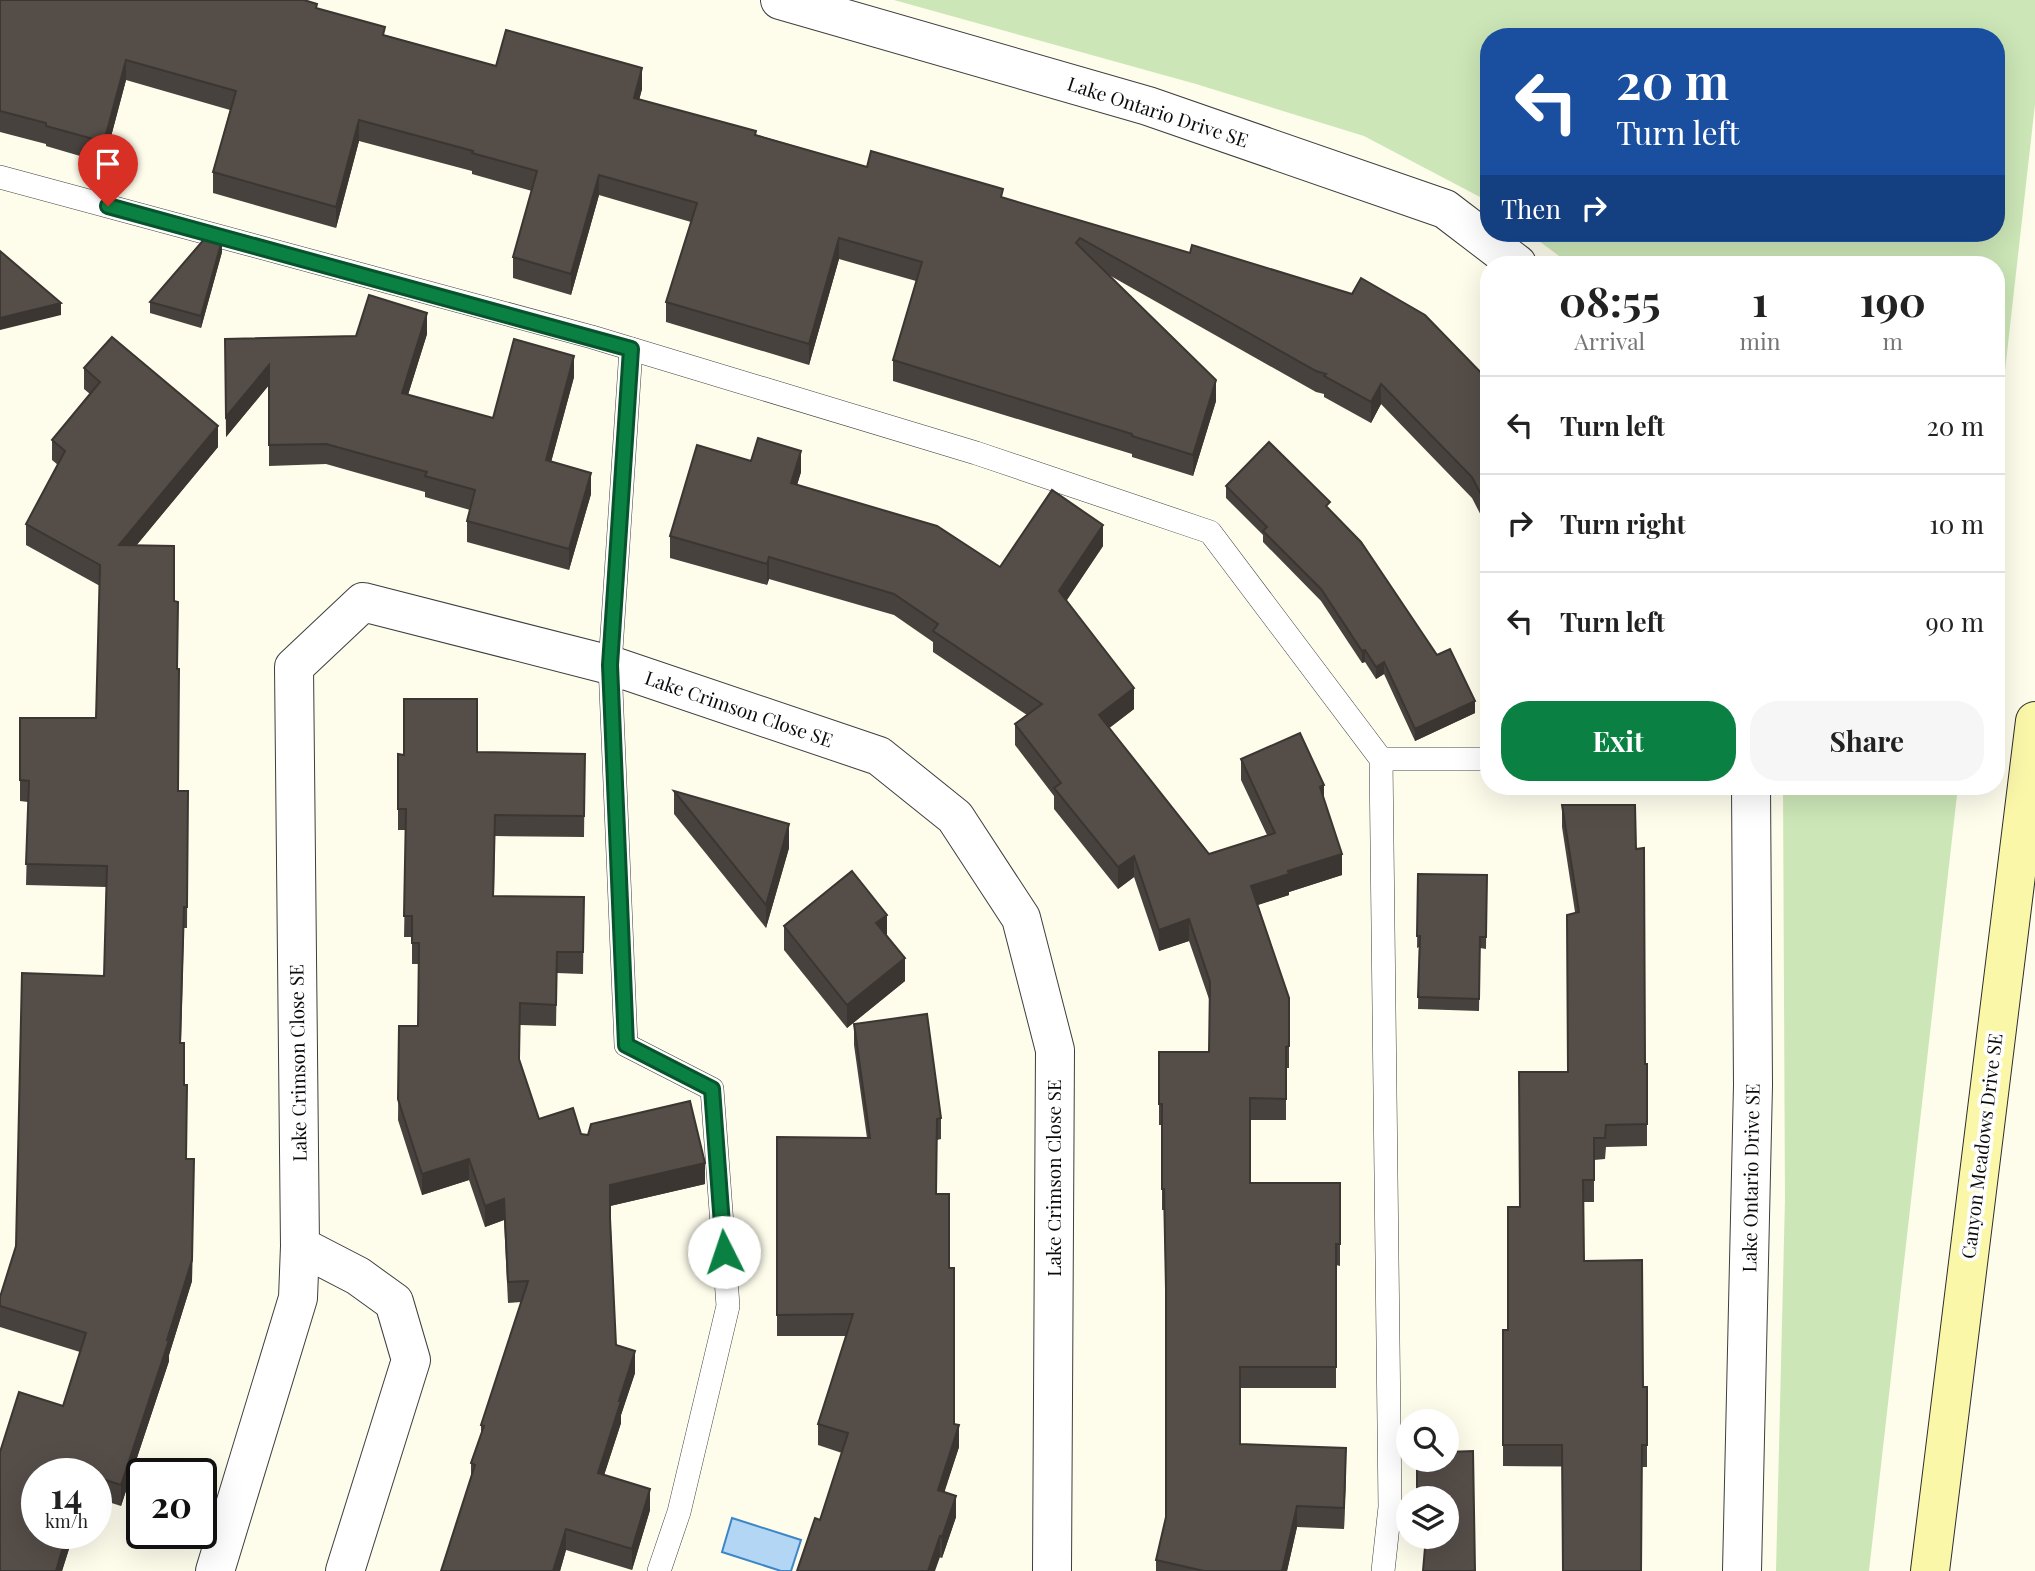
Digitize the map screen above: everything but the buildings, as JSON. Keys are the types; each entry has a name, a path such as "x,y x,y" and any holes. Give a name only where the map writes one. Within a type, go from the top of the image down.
{"main road":[{"name":"Canyon Meadows Drive SE","path":"1930,1571 2035,721"}],"street":[{"name":"Lake Ontario Drive SE","path":"780,0 1149,106 1445,209 1480,236"},
{"name":"Lake Ontario Drive SE","path":"1488,242 1507,256"},
{"name":"Lake Crimson Close SE","path":"215,1571 298,1298 300,1246 294,667 363,602 610,665 879,756 955,817 1021,918 1055,1050 1052,1571"},
{"name":"Lake Ontario Drive SE","path":"1742,1571 1753,1085 1751,795"},
{"path":"300,1246 358,1276 394,1302 411,1360 345,1571"}],"lane":[{"path":"0,177 631,349 976,453 1210,532 1381,759 1390,1507 1383,1571"},
{"path":"631,349 610,665 626,1045 712,1089 728,1306 680,1512 659,1571"},
{"path":"1381,759 1480,759"}],"green space":[{"path":"894,0 2035,0 2035,104 2005,371 2005,256 1559,256 1540,242 2005,242 2005,28 1480,28 1480,197 1364,136 1196,84"},
{"path":"1783,795 1957,795 1869,1571 1776,1571 1785,1199"}],"water":[{"path":"732,1518 801,1540 791,1571 781,1571 722,1552"}],"route":[{"path":"108,206 631,349 610,665 626,1045 712,1089 724,1252"}]}
